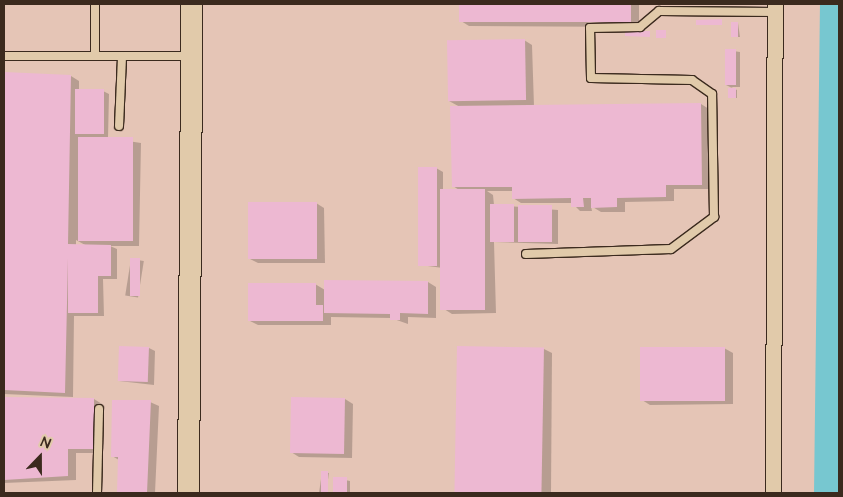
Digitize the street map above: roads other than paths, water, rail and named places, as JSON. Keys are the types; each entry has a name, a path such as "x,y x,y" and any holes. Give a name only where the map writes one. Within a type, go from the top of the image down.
{"street":[{"path":"188,493 191,4"},
{"path":"773,493 775,8"}],"lane":[{"path":"95,4 95,56"},
{"path":"526,254 672,249 714,217 712,94 692,80 591,78 590,28 640,27 659,11 775,8"},
{"path":"4,56 190,56"},
{"path":"119,126 122,56"},
{"path":"97,493 99,409"}],"waterway":[{"path":"826,493 832,4"}]}
